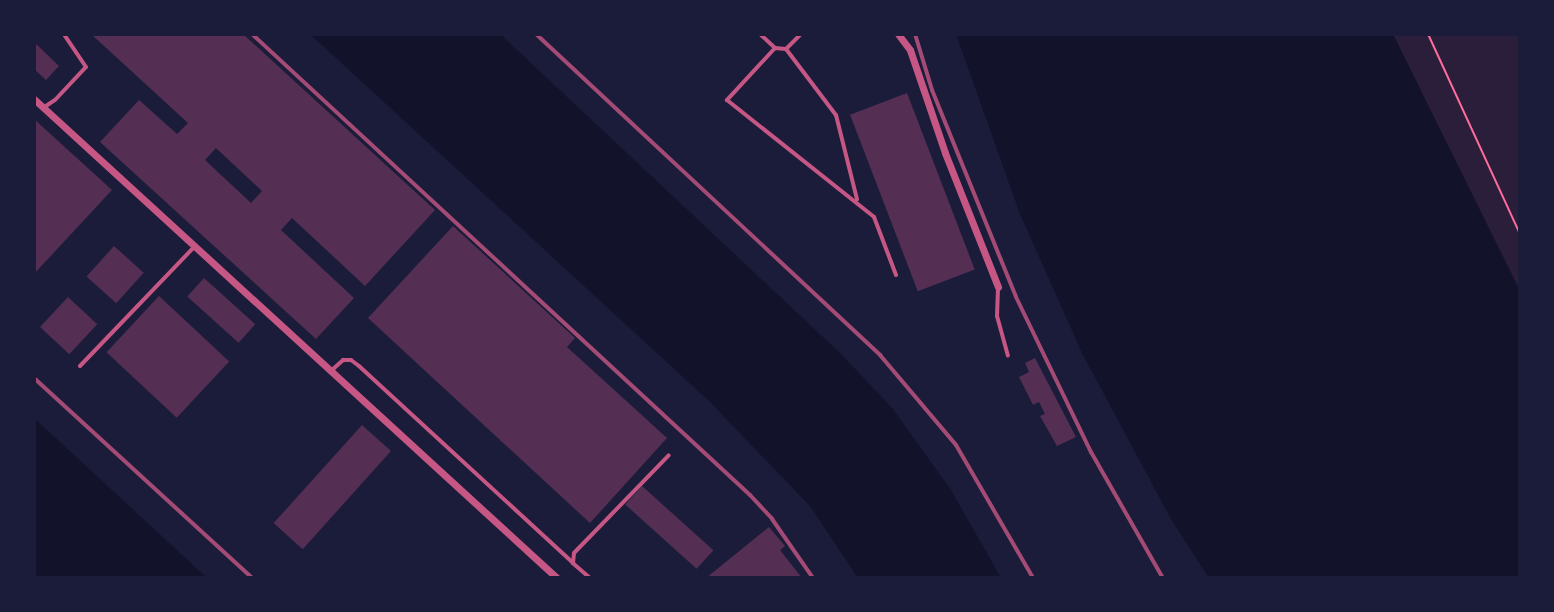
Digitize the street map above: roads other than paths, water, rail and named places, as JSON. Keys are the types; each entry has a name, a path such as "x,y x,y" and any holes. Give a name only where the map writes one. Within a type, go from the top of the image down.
{"street":[{"path":"898,34 910,50 945,153 998,287"},
{"path":"34,99 557,578"}],"lane":[{"path":"43,108 55,100 86,67 64,34"},
{"path":"760,34 775,48 786,49 836,115 857,202"},
{"path":"786,49 801,34"},
{"path":"775,48 727,100 874,217 896,275"},
{"path":"80,366 194,247"},
{"path":"998,287 997,316 1008,356"},
{"path":"330,372 343,360 351,360 359,366 590,578"},
{"path":"573,563 574,553 669,455"}],"railway":[{"path":"252,34 750,495 772,519 813,578"},
{"path":"536,34 880,355 956,445 1033,578"},
{"path":"915,34 932,90 1016,297 1091,452 1163,578"},
{"path":"34,378 252,578"}]}
